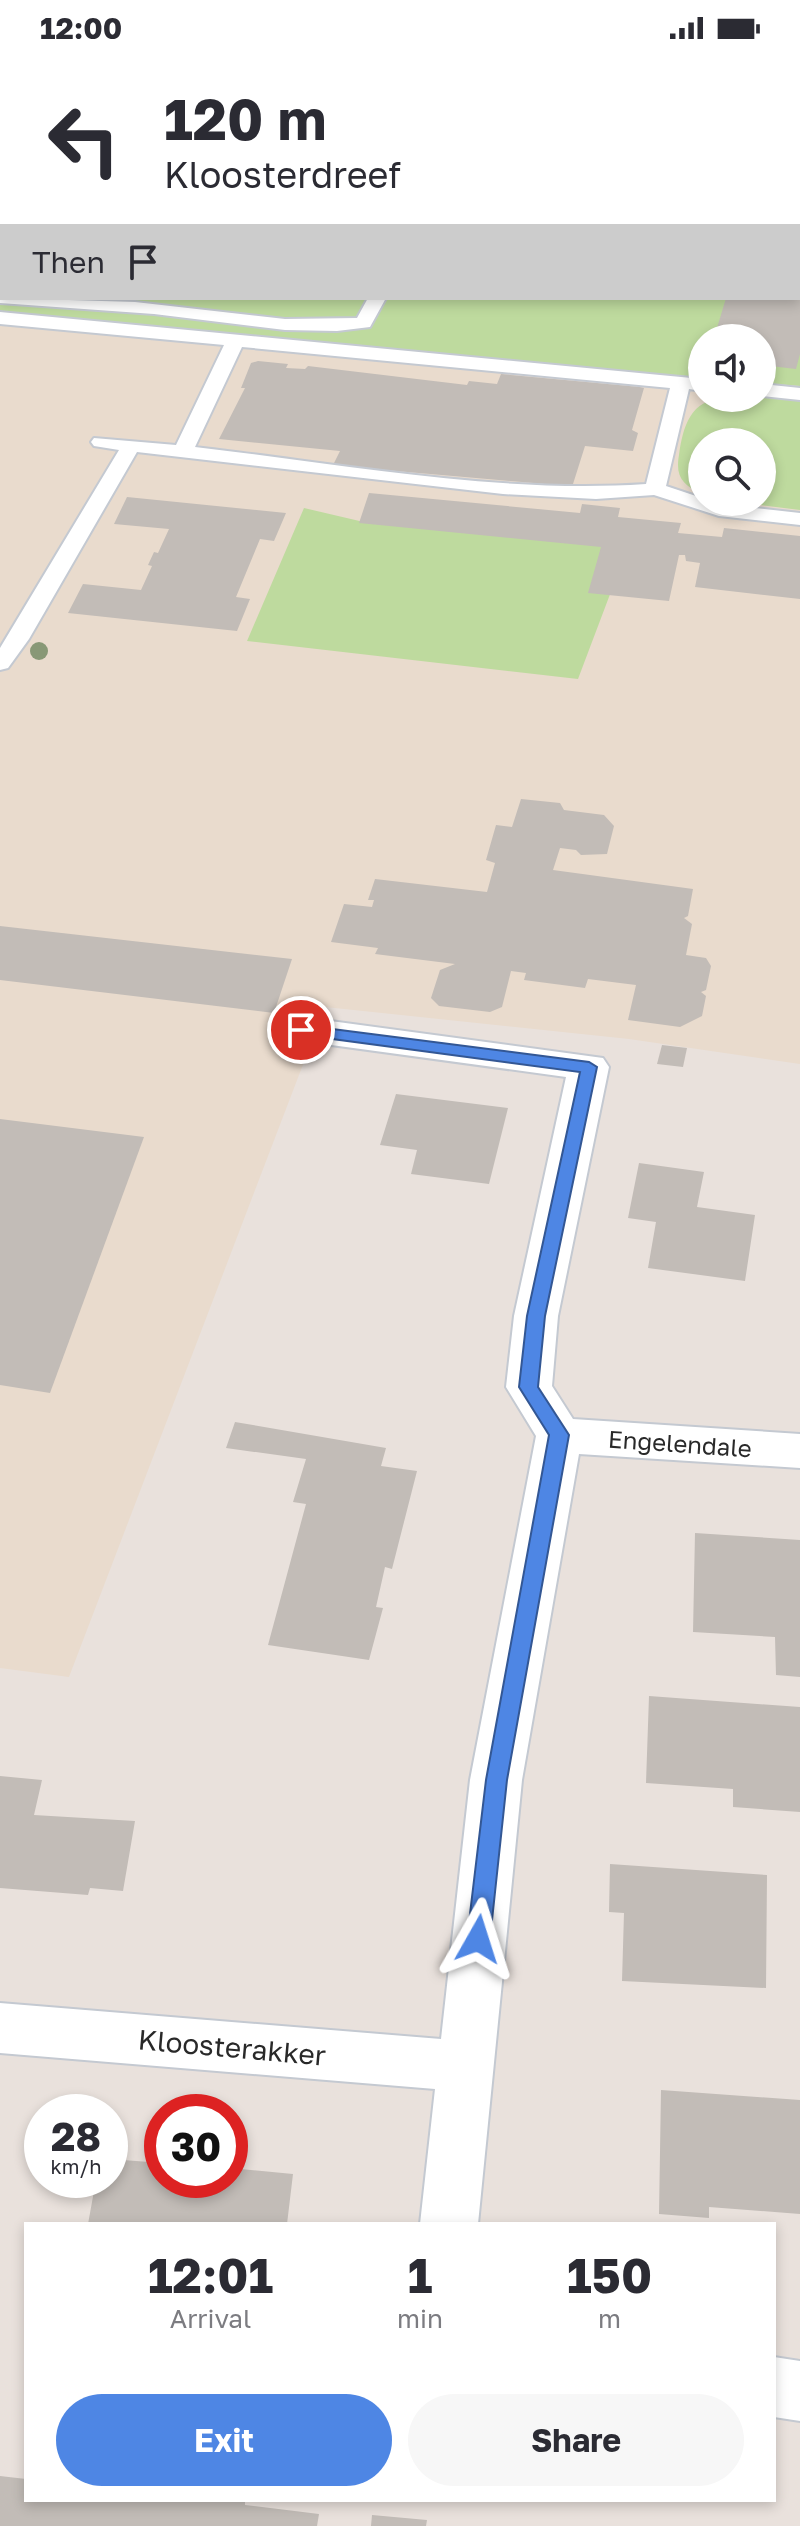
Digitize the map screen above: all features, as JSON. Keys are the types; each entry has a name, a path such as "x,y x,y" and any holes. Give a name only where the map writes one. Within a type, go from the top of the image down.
{"street":[{"path":"301,1030 589,1067 536,1316 529,1387 559,1435 496,1780 449,2222"},
{"name":"Engelendale","path":"559,1435 800,1451"},
{"name":"Kloosterakker","path":"0,2028 464,2066"},
{"path":"776,2387 800,2391"}],"lane":[{"path":"64,300 159,303 230,320 329,328 363,323 376,300"},
{"path":"0,318 688,384"},
{"path":"182,453 236,340"},
{"path":"655,489 681,383"},
{"path":"776,391 800,394"},
{"path":"101,442 503,488 596,493 655,489 719,510 800,519"},
{"path":"0,663 30,619 131,446"},
{"path":"0,628 30,619"}],"shaded area":[{"path":"0,316 688,377 688,412 776,412 776,384 800,386 800,1064 629,1039 325,1007 69,1677 0,1668"}],"green space":[{"path":"0,300 800,300 800,386 776,384 776,324 688,324 688,377 0,316"},
{"path":"776,397 800,400 800,510 776,507 776,428 688,428 688,486 685,484 678,463 690,416 693,412 776,412"},
{"path":"304,508 368,523 621,546 612,589 578,679 247,641"}],"building":[{"path":"725,300 800,300 800,354 796,369 776,367 776,324 718,324"},
{"path":"251,363 288,364 286,368 305,369 308,366 467,385 469,381 497,384 501,374 644,388 632,430 638,433 633,451 585,446 573,484 567,486 339,466 334,463 340,451 219,439 245,388 241,388"},
{"path":"369,493 580,513 582,504 620,508 618,517 681,523 678,533 722,537 724,528 800,536 800,599 695,587 700,563 686,561 685,555 679,555 669,601 588,593 601,547 359,523"},
{"path":"127,497 286,513 274,541 260,539 236,597 250,599 237,631 68,613 83,584 141,590 152,566 148,565 154,552 158,553 169,529 114,524"},
{"path":"521,799 560,803 564,810 604,815 614,826 607,854 581,855 576,850 560,848 553,870 693,889 688,916 684,918 692,924 686,955 706,958 711,966 706,990 701,992 706,996 702,1016 680,1027 628,1020 636,985 588,979 585,988 524,980 526,973 511,971 502,1007 490,1012 439,1006 431,998 440,970 455,964 375,954 378,948 331,942 344,904 372,907 374,900 368,900 375,879 487,892 495,863 486,860 496,825 512,827"},
{"path":"0,926 292,959 274,1013 0,980"},
{"path":"662,1045 687,1048 683,1067 657,1064"},
{"path":"396,1094 508,1108 489,1184 411,1174 417,1150 380,1145"},
{"path":"0,1119 144,1137 50,1393 0,1385"},
{"path":"639,1163 704,1172 697,1207 755,1215 745,1281 648,1268 656,1222 628,1218"},
{"path":"235,1422 386,1448 381,1466 417,1471 392,1569 385,1567 376,1607 383,1608 369,1660 268,1645 306,1504 293,1502 306,1459 226,1448"},
{"path":"695,1533 800,1540 800,1677 776,1675 775,1637 693,1632"},
{"path":"649,1696 800,1707 800,1812 733,1807 733,1789 646,1783"},
{"path":"0,1776 42,1780 34,1815 135,1821 123,1891 90,1888 88,1895 0,1888"},
{"path":"610,1864 767,1875 766,1988 622,1981 624,1913 609,1912"},
{"path":"661,2090 800,2100 800,2214 709,2207 709,2218 659,2214"},
{"path":"128,2160 144,2162 144,2198 248,2198 248,2170 293,2174 287,2222 88,2222 93,2198 128,2198"},
{"path":"0,2476 24,2479 24,2502 245,2502 245,2505 319,2514 317,2526 0,2526"},
{"path":"372,2515 427,2520 426,2526 371,2526"}],"route":[{"path":"301,1030 589,1067 536,1316 529,1387 559,1435 496,1780 478,1939"}]}
